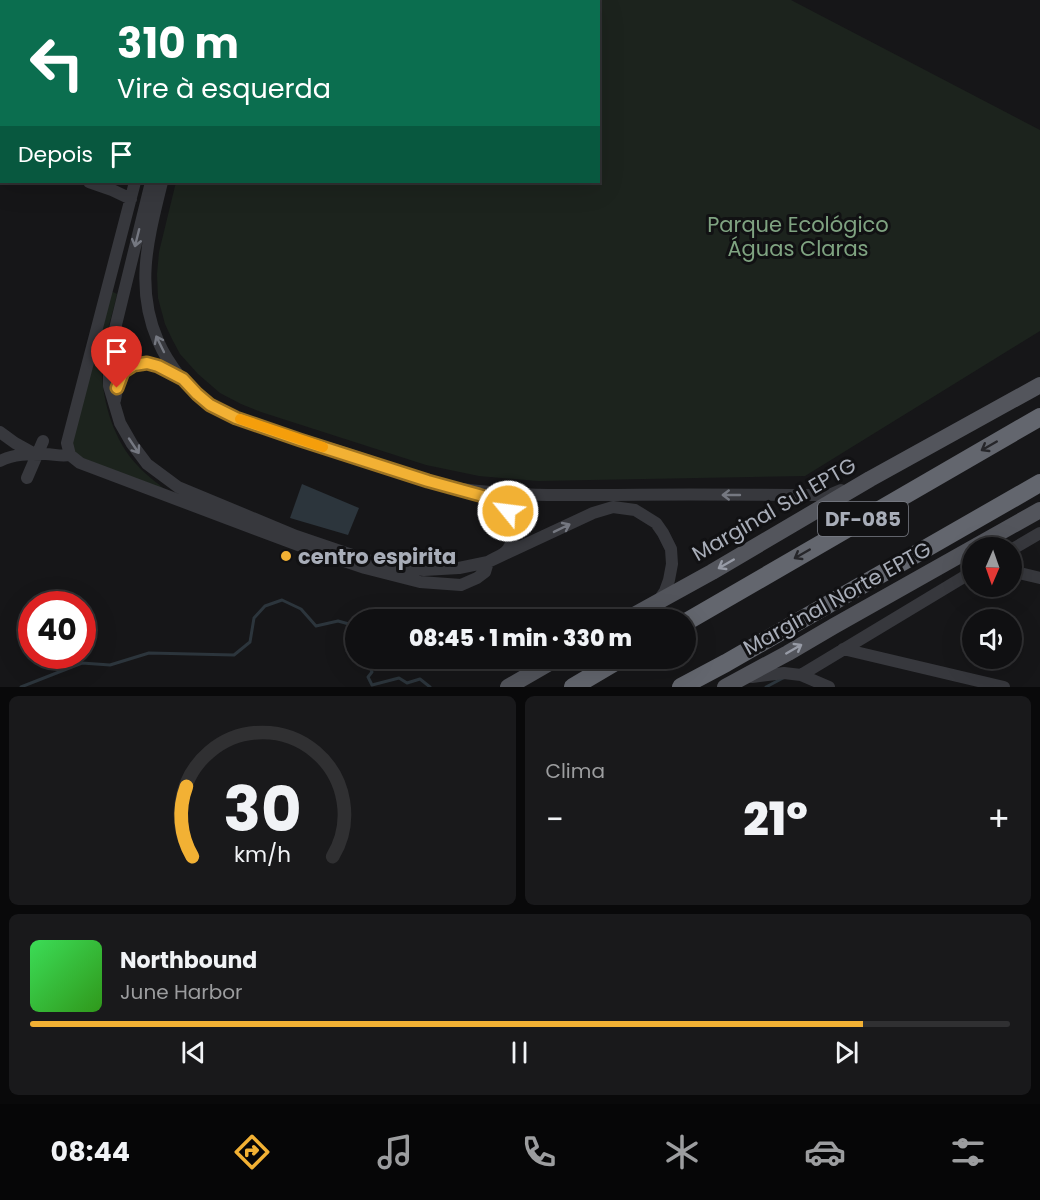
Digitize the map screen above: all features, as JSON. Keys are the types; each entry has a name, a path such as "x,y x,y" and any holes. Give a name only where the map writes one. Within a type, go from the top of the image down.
{"highway":[{"name":"DF-085","path":"696,616 1040,417"},
{"name":"DF-085","path":"681,687 1040,483"},
{"path":"693,687 726,663"},
{"path":"573,687 603,669"}],"main road":[{"name":"Marginal Sul EPTG","path":"644,609 712,572 870,479 1040,385"},
{"name":"Marginal Norte EPTG","path":"731,684 1040,510"},
{"path":"508,687 539,669"}],"street":[{"path":"92,183 131,199"},
{"path":"135,183 67,443 70,455 80,463 303,548 365,568 420,582 461,585 485,572 488,562 507,550 514,538 514,523 508,511 497,501 428,481 236,418 210,405 183,379 170,363 158,342 149,316 145,294 146,252 162,183"},
{"path":"151,183 112,341 109,364 109,386 120,423 147,464 178,487 296,536 383,565 424,570 459,568 488,562 593,513 613,507 635,510 656,523 670,549 672,564 669,580 659,600"},
{"path":"115,405 117,388 123,372 134,365 147,363 158,366 183,379"},
{"path":"0,432 37,455"},
{"path":"27,478 43,441"},
{"path":"0,461 19,454 46,454 60,457 70,455"},
{"path":"461,489 537,495 829,495 870,479"},
{"path":"1022,544 1040,533"},
{"path":"1022,574 1040,578"},
{"path":"801,675 962,578"},
{"path":"843,649 1004,687"},
{"path":"731,684 766,674 784,673 801,675 829,687"}],"green space":[{"name":"Parque Ecológico Águas Claras","path":"600,0 791,0 1040,130 1040,331 805,476 538,481 479,476 426,465 261,412 220,393 180,354 165,324 158,298 159,252 176,183 600,183"},
{"path":"109,290 117,294 103,352 103,381 108,412 113,427 128,454 145,473 172,495 71,453 73,430"}],"shaded area":[{"path":"302,484 359,508 348,535 290,518"}],"waterway":[{"path":"21,687 82,663 110,665 149,653 234,655 250,642 254,618 265,606 282,600 301,609 316,626 338,621 345,623"},
{"path":"371,669 372,672 368,677 372,685 399,678 407,683 420,679 430,687"},
{"path":"766,687 783,678"}],"slow traffic":[{"path":"240,419 323,447"}],"place":[{"name":"centro espirita","path":"286,556"}],"route":[{"path":"117,388 123,372 134,365 147,363 158,366 183,379 210,405 236,418 428,481 497,501 508,511"}]}
